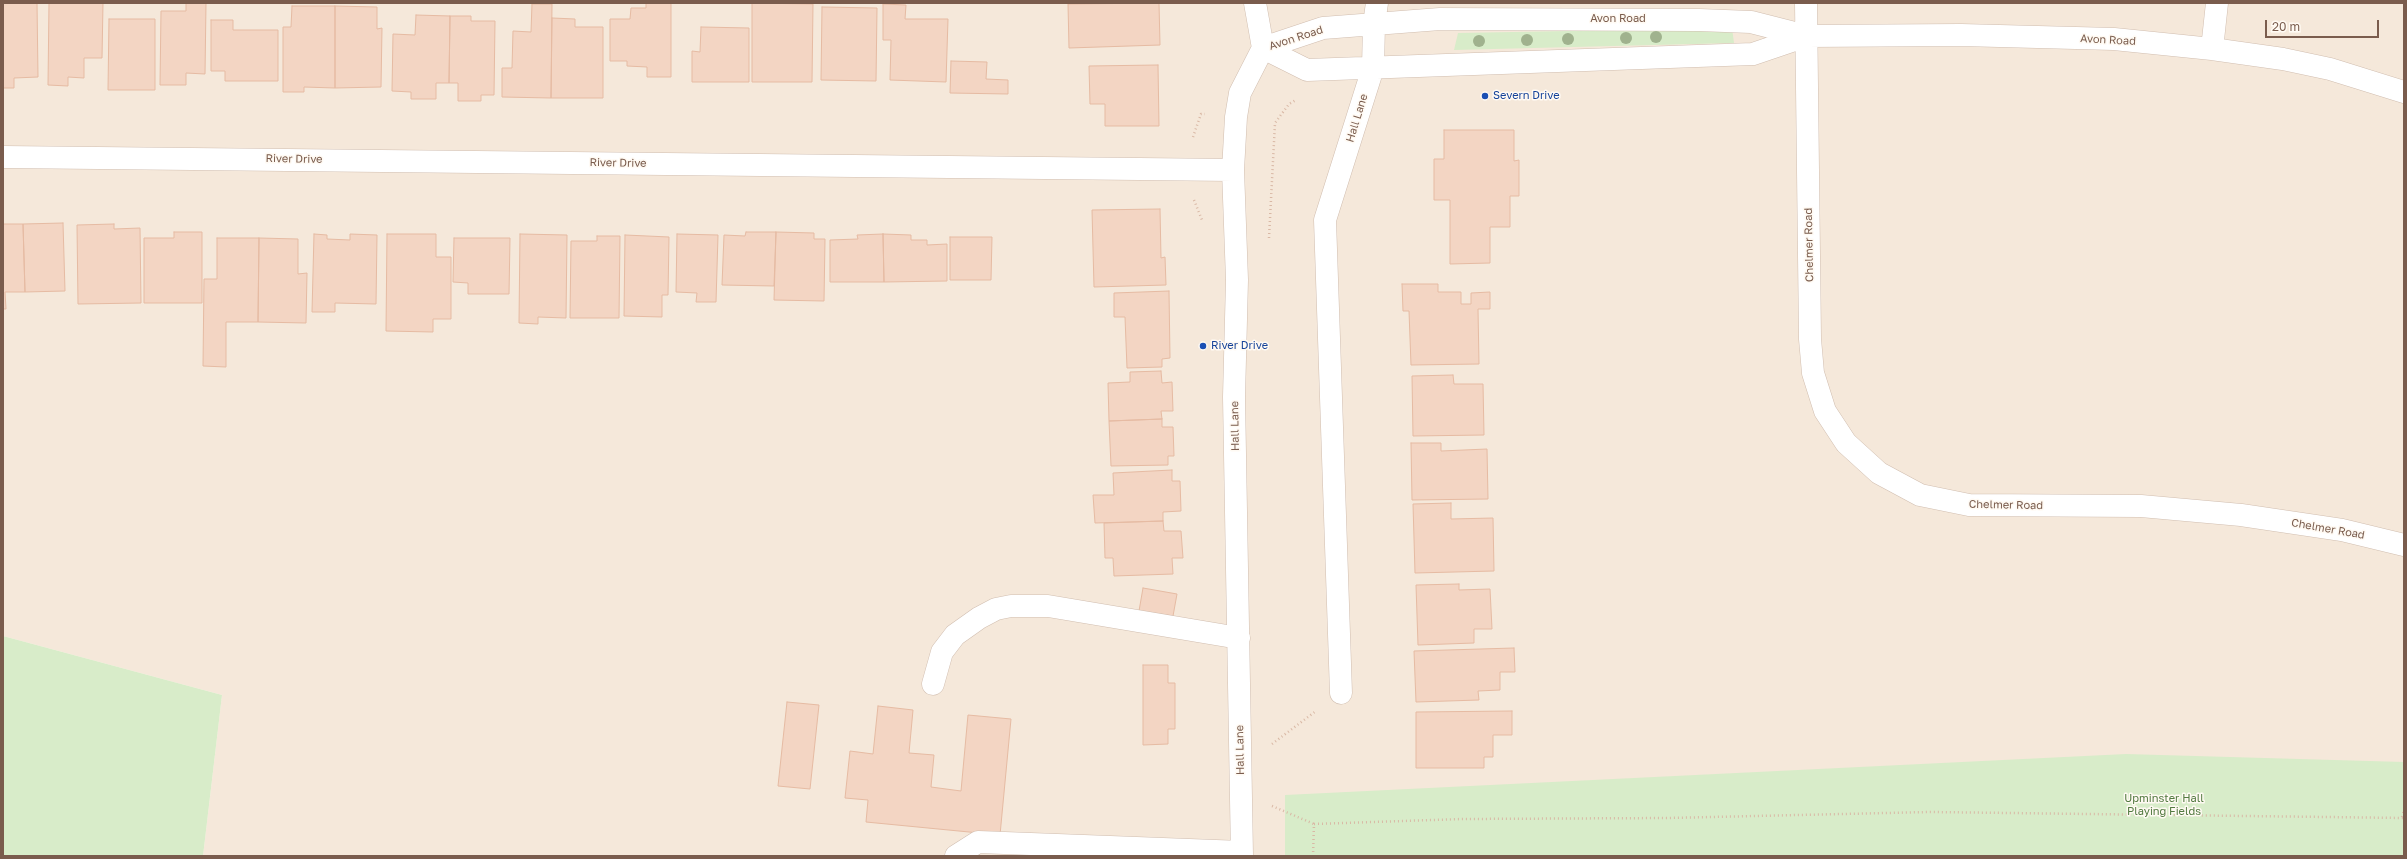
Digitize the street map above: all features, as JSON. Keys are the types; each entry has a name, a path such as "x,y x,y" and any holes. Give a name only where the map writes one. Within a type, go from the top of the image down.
{"street":[{"path":"1255,3 1263,48"},
{"path":"1806,3 1806,36"},
{"path":"2212,49 2217,3"},
{"name":"Avon Road","path":"1263,48 1323,28 1376,13 1440,19 1699,20 1751,22 1806,36 1961,35 2114,39 2212,49 2283,59 2330,69 2404,92"},
{"name":"Hall Lane","path":"1341,693 1325,220 1373,68 1376,13"},
{"name":"Avon Road","path":"1263,48 1307,70 1373,68 1430,64 1753,54 1806,36"},
{"name":"Chelmer Road","path":"1806,36 1810,324 1813,373 1825,411 1846,443 1879,473 1920,495 1968,505 2141,506 2242,515 2342,530 2404,545"},
{"name":"Hall Lane","path":"1242,854 1234,397 1237,280 1233,170 1236,117 1240,93 1263,48"},
{"name":"River Drive","path":"3,156 1233,170"},
{"path":"933,684 942,652 955,635 996,609 1011,606 1048,606 1239,638"},
{"path":"956,856 978,842 1242,854"}],"path":[{"path":"1269,121 1275,123 1289,104 1297,99 1303,99"},
{"path":"1193,139 1201,114"},
{"path":"1268,746 1341,693"},
{"path":"1268,804 1314,824 1462,819 1668,818 1930,812 2403,818 2404,810"},
{"path":"1313,856 1314,824"}],"shaded area":[{"path":"3,3 2404,3 2404,856 203,856 222,695 3,636"}],"green space":[{"path":"1732,28 1734,43 1454,50 1458,33"},
{"path":"3,636 222,695 203,856 3,856"},
{"name":"Upminster Hall Playing Fields","path":"2126,754 2404,762 2404,856 1285,856 1285,795"}],"building":[{"path":"3,3 37,3 38,77 14,78 14,88 3,88"},
{"path":"49,3 103,3 102,58 84,58 84,78 68,77 68,86 48,85"},
{"path":"186,3 206,3 205,74 186,73 186,85 160,85 161,11 186,11"},
{"path":"646,3 671,3 671,77 647,77 647,67 627,66 627,61 610,61 610,19 630,19 631,8 646,8"},
{"path":"752,3 813,4 812,82 752,82"},
{"path":"1159,3 1160,45 1069,48 1068,4"},
{"path":"532,4 552,4 551,98 502,97 502,68 512,68 513,31 531,32"},
{"path":"883,4 906,5 905,19 948,19 946,82 890,80 891,40 883,40"},
{"path":"292,6 335,6 335,88 304,87 304,92 283,92 283,27 291,27"},
{"path":"335,6 377,7 377,29 382,28 381,87 335,88"},
{"path":"822,7 877,8 876,81 821,80"},
{"path":"416,15 450,16 449,83 436,83 436,99 411,99 411,92 392,91 393,34 415,35"},
{"path":"450,16 471,16 471,21 495,21 494,95 481,95 481,101 458,101 458,83 449,83"},
{"path":"552,18 575,19 575,27 603,27 603,98 551,98"},
{"path":"109,19 155,19 155,90 108,90"},
{"path":"211,20 233,20 233,30 278,30 278,81 225,81 225,71 211,71"},
{"path":"701,27 749,28 749,82 692,82 692,51 700,52"},
{"path":"951,61 987,62 986,79 1008,80 1008,94 950,93"},
{"path":"1158,65 1159,126 1105,126 1105,104 1090,104 1089,66"},
{"path":"1444,130 1514,130 1514,161 1519,160 1519,196 1510,196 1510,227 1490,227 1490,263 1450,264 1450,200 1434,200 1434,159 1444,159"},
{"path":"1160,209 1161,258 1165,257 1166,285 1094,287 1092,210"},
{"path":"63,223 65,291 25,292 23,224"},
{"path":"3,224 23,224 25,292 5,292 6,309 3,309"},
{"path":"114,224 114,229 140,228 141,303 78,304 77,225"},
{"path":"174,232 202,232 202,303 144,303 144,238 174,238"},
{"path":"746,232 776,232 774,286 722,285 724,235 745,236"},
{"path":"776,232 814,233 814,239 825,239 824,301 774,300"},
{"path":"314,234 327,235 327,239 350,240 350,234 377,235 376,304 335,303 335,312 312,312"},
{"path":"387,234 436,234 436,257 451,257 451,319 433,319 433,332 386,331"},
{"path":"520,234 567,235 566,318 538,317 538,324 519,323"},
{"path":"677,234 718,235 716,302 696,302 697,293 676,292"},
{"path":"883,234 884,282 830,282 830,240 858,239 857,235"},
{"path":"883,234 911,235 911,240 927,240 927,245 947,244 947,281 884,282"},
{"path":"625,235 669,237 668,295 662,295 662,317 624,316"},
{"path":"597,236 620,236 619,318 570,318 571,241 597,241"},
{"path":"950,237 992,237 991,280 950,280"},
{"path":"217,238 259,238 258,322 226,322 226,367 203,366 204,279 217,279"},
{"path":"259,238 298,239 298,274 307,273 306,323 258,322"},
{"path":"454,238 510,238 509,294 468,294 468,283 453,282"},
{"path":"1402,284 1438,284 1438,292 1461,292 1461,304 1471,304 1471,293 1490,292 1490,309 1478,309 1479,364 1411,365 1409,311 1403,311"},
{"path":"1169,291 1170,358 1162,359 1162,367 1127,368 1125,317 1114,317 1114,293"},
{"path":"1161,371 1162,383 1172,382 1173,411 1161,411 1162,419 1109,421 1108,383 1130,382 1130,372"},
{"path":"1453,375 1454,384 1483,384 1484,435 1413,436 1412,376"},
{"path":"1162,419 1162,427 1173,427 1174,456 1168,456 1168,465 1111,466 1109,421"},
{"path":"1411,443 1441,443 1441,451 1487,449 1488,499 1412,500"},
{"path":"1172,470 1172,481 1180,481 1181,511 1163,512 1163,521 1095,523 1093,495 1114,495 1113,473"},
{"path":"1451,503 1451,519 1493,518 1494,571 1415,573 1413,504"},
{"path":"1163,521 1164,531 1181,531 1183,558 1172,558 1173,574 1114,576 1113,558 1105,558 1104,523"},
{"path":"1459,584 1459,590 1490,589 1492,629 1474,629 1474,643 1418,645 1416,585"},
{"path":"1143,588 1177,594 1173,616 1139,611"},
{"path":"1514,648 1515,672 1500,672 1500,690 1478,691 1479,700 1416,702 1414,651"},
{"path":"1143,665 1168,665 1168,683 1175,683 1175,729 1168,729 1168,744 1143,745"},
{"path":"787,702 819,705 810,789 778,786"},
{"path":"878,706 913,710 909,753 934,755 931,787 961,791 968,715 1011,719 1000,835 866,822 868,800 845,798 850,751 873,754"},
{"path":"1512,711 1512,735 1493,735 1493,757 1484,757 1484,768 1416,768 1416,712"}],"place":[{"name":"Severn Drive","path":"1485,96"},
{"name":"River Drive","path":"1203,346"}]}
